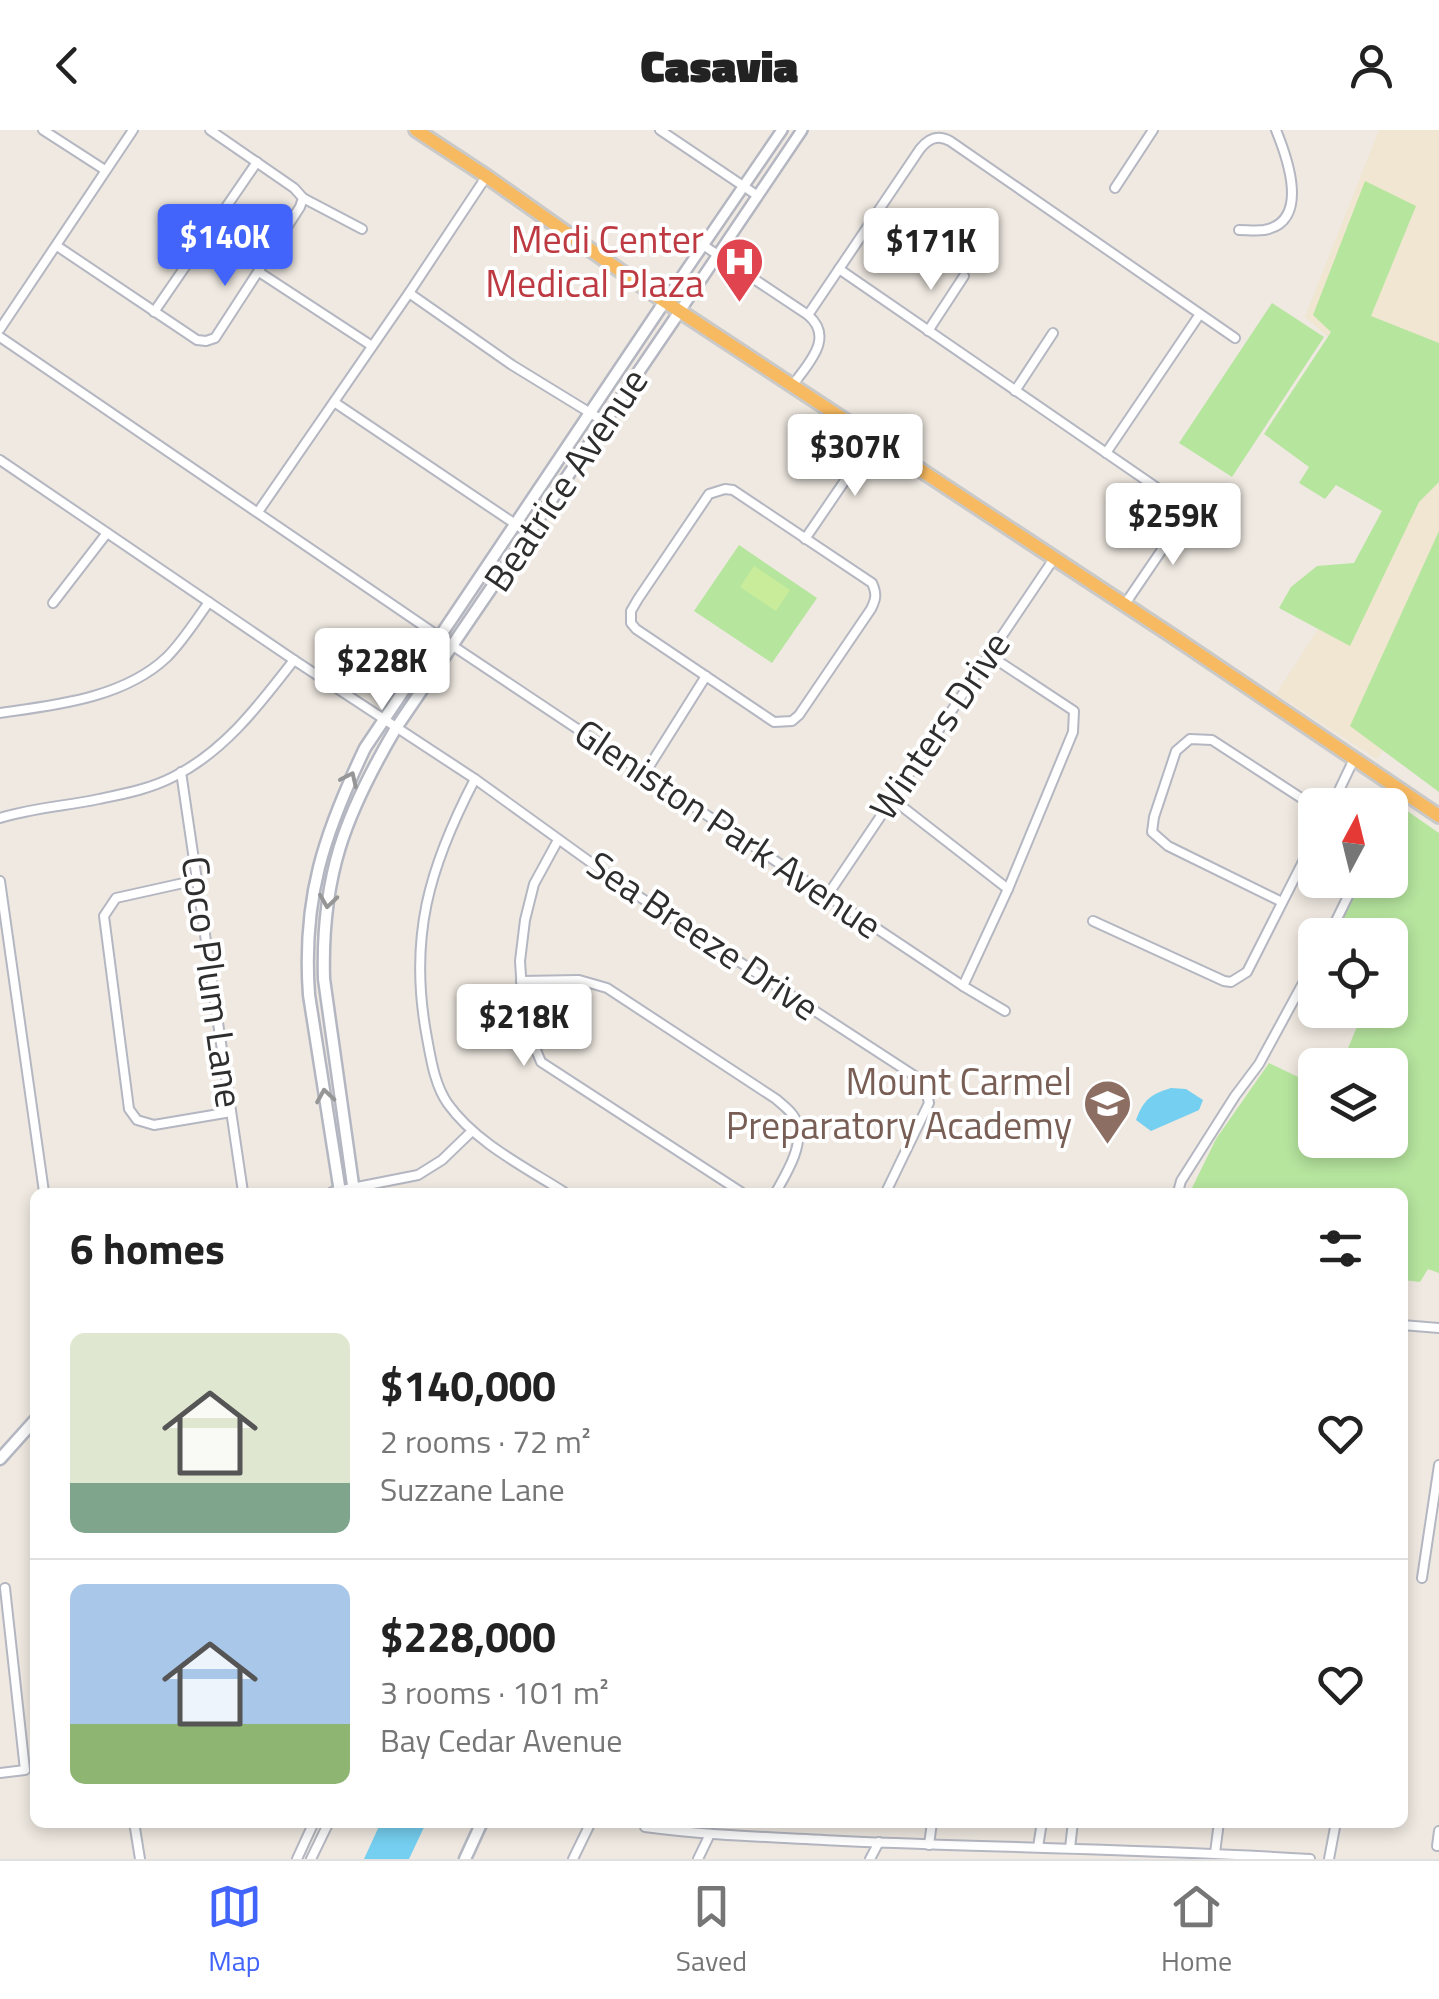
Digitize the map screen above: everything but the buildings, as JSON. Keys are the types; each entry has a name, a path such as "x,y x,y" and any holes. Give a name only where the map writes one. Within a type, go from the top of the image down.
{"highway":[{"path":"416,130 665,301 1397,788"},
{"path":"1408,795 1439,816"}],"main road":[{"name":"Beatrice Avenue","path":"339,1188 307,968 309,916 318,868 338,805 365,748 665,301"},
{"name":"Beatrice Avenue","path":"354,1188 323,949 327,899 348,820 396,728 680,311"},
{"path":"1,1455 30,1425"},
{"path":"465,1859 479,1828"}],"street":[{"path":"43,130 105,170"},
{"path":"0,329 133,130"},
{"path":"210,130 294,188 302,198 362,229"},
{"path":"660,130 758,196"},
{"name":"Beatrice Avenue","path":"665,301 782,130"},
{"name":"Beatrice Avenue","path":"680,311 802,130"},
{"path":"1115,188 1154,130"},
{"path":"1240,230 1271,228 1280,223 1290,207 1292,178 1276,130"},
{"path":"808,314 920,149 932,139 941,138 1235,338"},
{"path":"154,312 257,162"},
{"path":"258,512 486,176"},
{"path":"57,246 197,340 206,342 215,338 300,207 302,198"},
{"path":"703,246 808,314 819,327 820,342 793,385"},
{"path":"839,269 1211,525"},
{"path":"259,272 372,346"},
{"path":"928,331 964,276"},
{"path":"409,294 512,365 605,422"},
{"path":"1106,452 1200,314"},
{"path":"1015,390 1053,334"},
{"path":"0,337 439,636"},
{"path":"334,402 530,534"},
{"path":"805,539 874,438"},
{"path":"0,476 4,463"},
{"name":"Sea Breeze Drive","path":"4,463 475,778 629,890 924,1082 929,1103 888,1188"},
{"path":"733,490 872,583 876,598 872,609 792,721 774,722 706,676 636,629 630,618 638,599 710,494 733,490"},
{"path":"1125,604 1189,510"},
{"path":"53,603 107,533"},
{"name":"Winters Drive","path":"827,896 1054,558"},
{"path":"0,713 93,696 134,681 168,656 209,602"},
{"name":"Gleniston Park Avenue","path":"439,636 1004,1011"},
{"path":"963,986 1073,732 1074,711 988,655"},
{"path":"0,818 24,810 131,792 171,778 208,755 248,718 294,660"},
{"path":"645,773 706,676"},
{"path":"1282,902 1168,846 1152,832 1154,818 1176,752 1190,740 1212,740 1298,796"},
{"path":"1340,788 1354,759"},
{"name":"Coco Plum Lane","path":"182,772 241,1188"},
{"path":"475,778 436,865 422,922 422,1013 434,1072 446,1101 472,1131 558,1188"},
{"path":"891,798 1008,888"},
{"path":"558,840 534,884 524,920 520,961 524,1020 541,1062 735,1188"},
{"path":"1093,921 1231,982 1247,972 1298,871"},
{"path":"0,880 43,1188"},
{"path":"197,880 116,898 104,916 130,1108 138,1120 154,1126 231,1112"},
{"path":"521,981 579,980 606,988 776,1099 791,1112 798,1125 798,1139 778,1188"},
{"path":"1179,1188 1259,1064 1298,992"},
{"path":"366,1188 418,1175 442,1160 472,1131"},
{"path":"1408,1326 1439,1328"},
{"path":"1422,1578 1439,1466"},
{"path":"0,1773 25,1770 5,1588"},
{"path":"135,1828 140,1859"},
{"path":"297,1859 311,1828"},
{"path":"311,1859 326,1828"},
{"path":"573,1859 587,1828"},
{"path":"667,1828 710,1834 929,1845 952,1850 1042,1847 1163,1856 1216,1853 1310,1859"},
{"path":"929,1845 931,1828"},
{"path":"1042,1828 1042,1859"},
{"path":"1070,1848 1072,1828"},
{"path":"1216,1853 1218,1828"},
{"path":"1330,1859 1335,1828"},
{"path":"1437,1846 1439,1831"},
{"path":"698,1859 710,1834"},
{"path":"870,1859 878,1842"}],"shaded area":[{"path":"1379,130 1439,130 1439,662 1377,759 1276,694 1413,483 1364,367 1305,317"}],"green space":[{"path":"1365,181 1416,206 1371,316 1439,343 1439,482 1419,502 1350,646 1279,608 1291,587 1317,566 1354,563 1382,511 1336,485 1325,499 1299,483 1309,467 1264,434 1331,332 1313,315"},
{"path":"1272,303 1324,337 1232,477 1179,443"},
{"path":"1439,531 1439,792 1350,726"},
{"path":"739,545 817,598 772,663 694,611"},
{"path":"754,566 790,590 776,611 740,587"},
{"path":"1408,812 1439,833 1439,1273 1428,1269 1420,1282 1408,1281 1408,1188 1192,1188 1216,1139 1269,1063 1298,1077 1298,1158 1408,1158 1408,1048 1348,1048 1356,1028 1408,1028 1408,918 1343,918 1353,898 1408,898"}],"water":[{"path":"1171,1088 1186,1089 1203,1100 1199,1110 1151,1131 1136,1120 1149,1099"},
{"path":"378,1828 424,1828 409,1859 364,1859"}],"place":[{"name":"Medi Center Medical Plaza","path":"739,304"},
{"name":"Mount Carmel Preparatory Academy","path":"1107,1146"}]}
